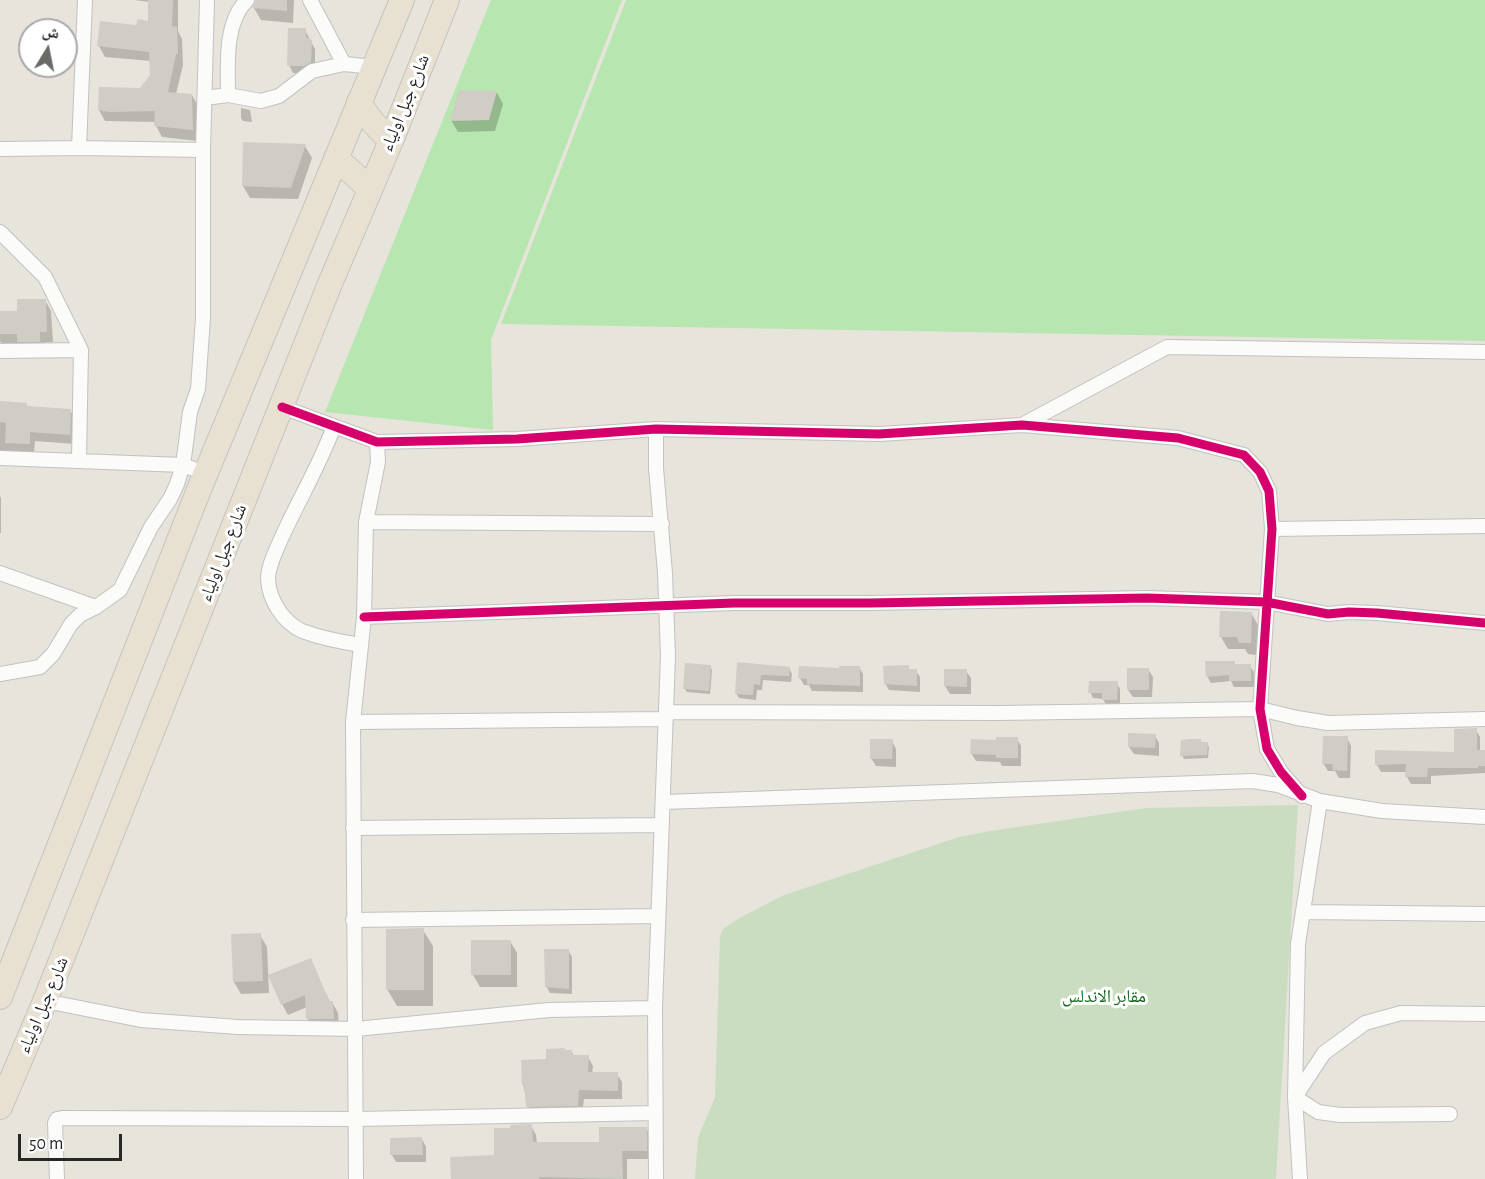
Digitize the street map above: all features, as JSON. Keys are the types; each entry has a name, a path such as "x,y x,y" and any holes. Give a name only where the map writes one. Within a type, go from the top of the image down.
{"highway":[{"path":"0,997 133,657 402,0"},
{"name":"شارع جبل اولياء","path":"0,1107 45,1001 369,188 391,140 447,0"},
{"path":"359,102 377,129 391,140"},
{"path":"336,158 369,188"}],"street":[{"path":"79,148 85,0"},
{"path":"0,674 40,667 53,654 71,624 80,615 120,590 151,526 170,499 183,465 190,412 198,389 203,318 203,150 207,0"},
{"path":"228,95 233,23 239,8 247,0"},
{"path":"310,0 345,64"},
{"path":"205,98 228,95 261,101 279,96 312,71 345,64 374,67"},
{"path":"0,149 203,150"},
{"path":"0,232 45,277 81,350 79,460"},
{"path":"1022,424 1167,347 1485,352"},
{"path":"0,351 81,350"},
{"path":"282,407 377,442 517,439 656,429 879,434 1022,424 1178,438 1244,455 1260,472 1269,491 1272,529 1260,709 1267,749 1277,766 1302,796"},
{"path":"334,426 326,449 275,552 268,579 278,610 300,630 361,645"},
{"path":"656,429 656,468 667,605 667,715 655,1008 656,1179"},
{"path":"356,1179 353,722 364,617 366,522 378,462 377,442"},
{"path":"0,458 183,465 207,474"},
{"path":"366,522 662,524"},
{"path":"1272,529 1485,526"},
{"path":"0,573 96,607"},
{"path":"364,617 667,605 1147,598 1266,602 1328,614 1349,612 1485,623"},
{"path":"353,722 667,715 1260,709 1328,723 1485,719"},
{"path":"664,802 1253,781 1278,785 1320,801 1382,811 1485,817"},
{"path":"1300,1179 1295,1096 1298,944 1320,801"},
{"path":"353,828 662,825"},
{"path":"1303,912 1485,914"},
{"path":"353,920 658,916"},
{"path":"45,1001 141,1020 238,1027 356,1029 549,1010 655,1008"},
{"path":"1295,1096 1324,1053 1365,1023 1401,1013 1485,1014"},
{"path":"1295,1096 1318,1112 1340,1115 1450,1114"},
{"path":"57,1179 54,1123 57,1119 62,1118 357,1119 655,1113"}],"green space":[{"path":"491,0 622,0 491,340 493,430 325,412"},
{"path":"626,0 1485,0 1485,341 501,324"},
{"name":"مقابر الاندلس","path":"1298,805 1276,1179 695,1179 698,1138 715,1097 720,936 723,929 741,917 784,895 959,837 1146,808"}],"building":[{"path":"148,0 173,0 172,26 177,27 178,54 176,54 168,92 192,94 193,130 154,126 155,111 98,110 99,87 140,88 150,75 149,52 97,46 100,21 136,25 138,19 148,21"},
{"path":"256,0 287,0 287,11 252,8"},
{"path":"288,28 306,28 306,37 312,40 311,62 304,66 287,66"},
{"path":"459,90 497,91 489,120 450,121"},
{"path":"243,142 306,144 291,188 242,186"},
{"path":"17,299 46,299 47,332 40,332 40,342 17,342 17,334 0,334 0,311 17,311"},
{"path":"0,401 27,403 26,406 71,409 70,435 30,432 30,444 5,443 6,423 0,422"},
{"path":"1220,611 1252,612 1251,643 1239,643 1237,637 1219,637"},
{"path":"1205,661 1235,661 1235,664 1251,664 1251,681 1229,681 1229,675 1206,677"},
{"path":"737,662 790,667 789,676 761,675 760,685 754,684 753,695 735,694"},
{"path":"685,663 711,665 709,691 683,689"},
{"path":"909,665 909,669 917,669 917,686 884,684 883,666"},
{"path":"799,666 839,668 839,666 860,666 860,686 807,684 807,679 798,678"},
{"path":"1127,668 1149,668 1149,690 1127,690"},
{"path":"944,669 967,669 967,687 944,686"},
{"path":"1089,681 1118,681 1117,700 1102,700 1102,693 1088,693"},
{"path":"1477,728 1477,750 1485,750 1485,766 1428,768 1427,777 1405,777 1406,764 1375,765 1375,750 1454,752 1454,729"},
{"path":"1128,733 1156,734 1155,748 1128,747"},
{"path":"1323,736 1348,736 1347,771 1333,770 1332,764 1322,764"},
{"path":"996,737 1018,737 1018,758 996,758 996,755 970,754 971,739 996,740"},
{"path":"870,739 893,739 892,759 870,759"},
{"path":"1201,739 1201,742 1208,742 1207,755 1180,756 1181,740"},
{"path":"424,928 424,990 386,990 386,929"},
{"path":"261,933 263,981 233,982 231,934"},
{"path":"471,940 511,940 511,975 471,975"},
{"path":"544,949 569,949 569,989 545,987"},
{"path":"311,958 329,1001 333,1001 334,1019 306,1019 305,995 281,1005 268,975"},
{"path":"565,1048 565,1050 572,1050 572,1055 589,1055 588,1072 618,1072 618,1091 579,1090 578,1106 526,1107 521,1060 546,1059 546,1049"},
{"path":"532,1124 533,1142 599,1142 599,1127 647,1127 647,1151 622,1151 623,1179 539,1177 539,1179 451,1179 450,1157 494,1155 494,1128"},
{"path":"422,1137 423,1155 390,1155 390,1138"}],"cycle path":[{"path":"282,407 377,442 517,439 656,429 879,434 1022,425 1178,438 1244,455 1260,472 1269,491 1272,529 1260,709 1267,749 1281,772 1302,796"},
{"path":"364,617 734,603 1147,598 1266,602 1328,614 1377,613 1485,623"}]}
